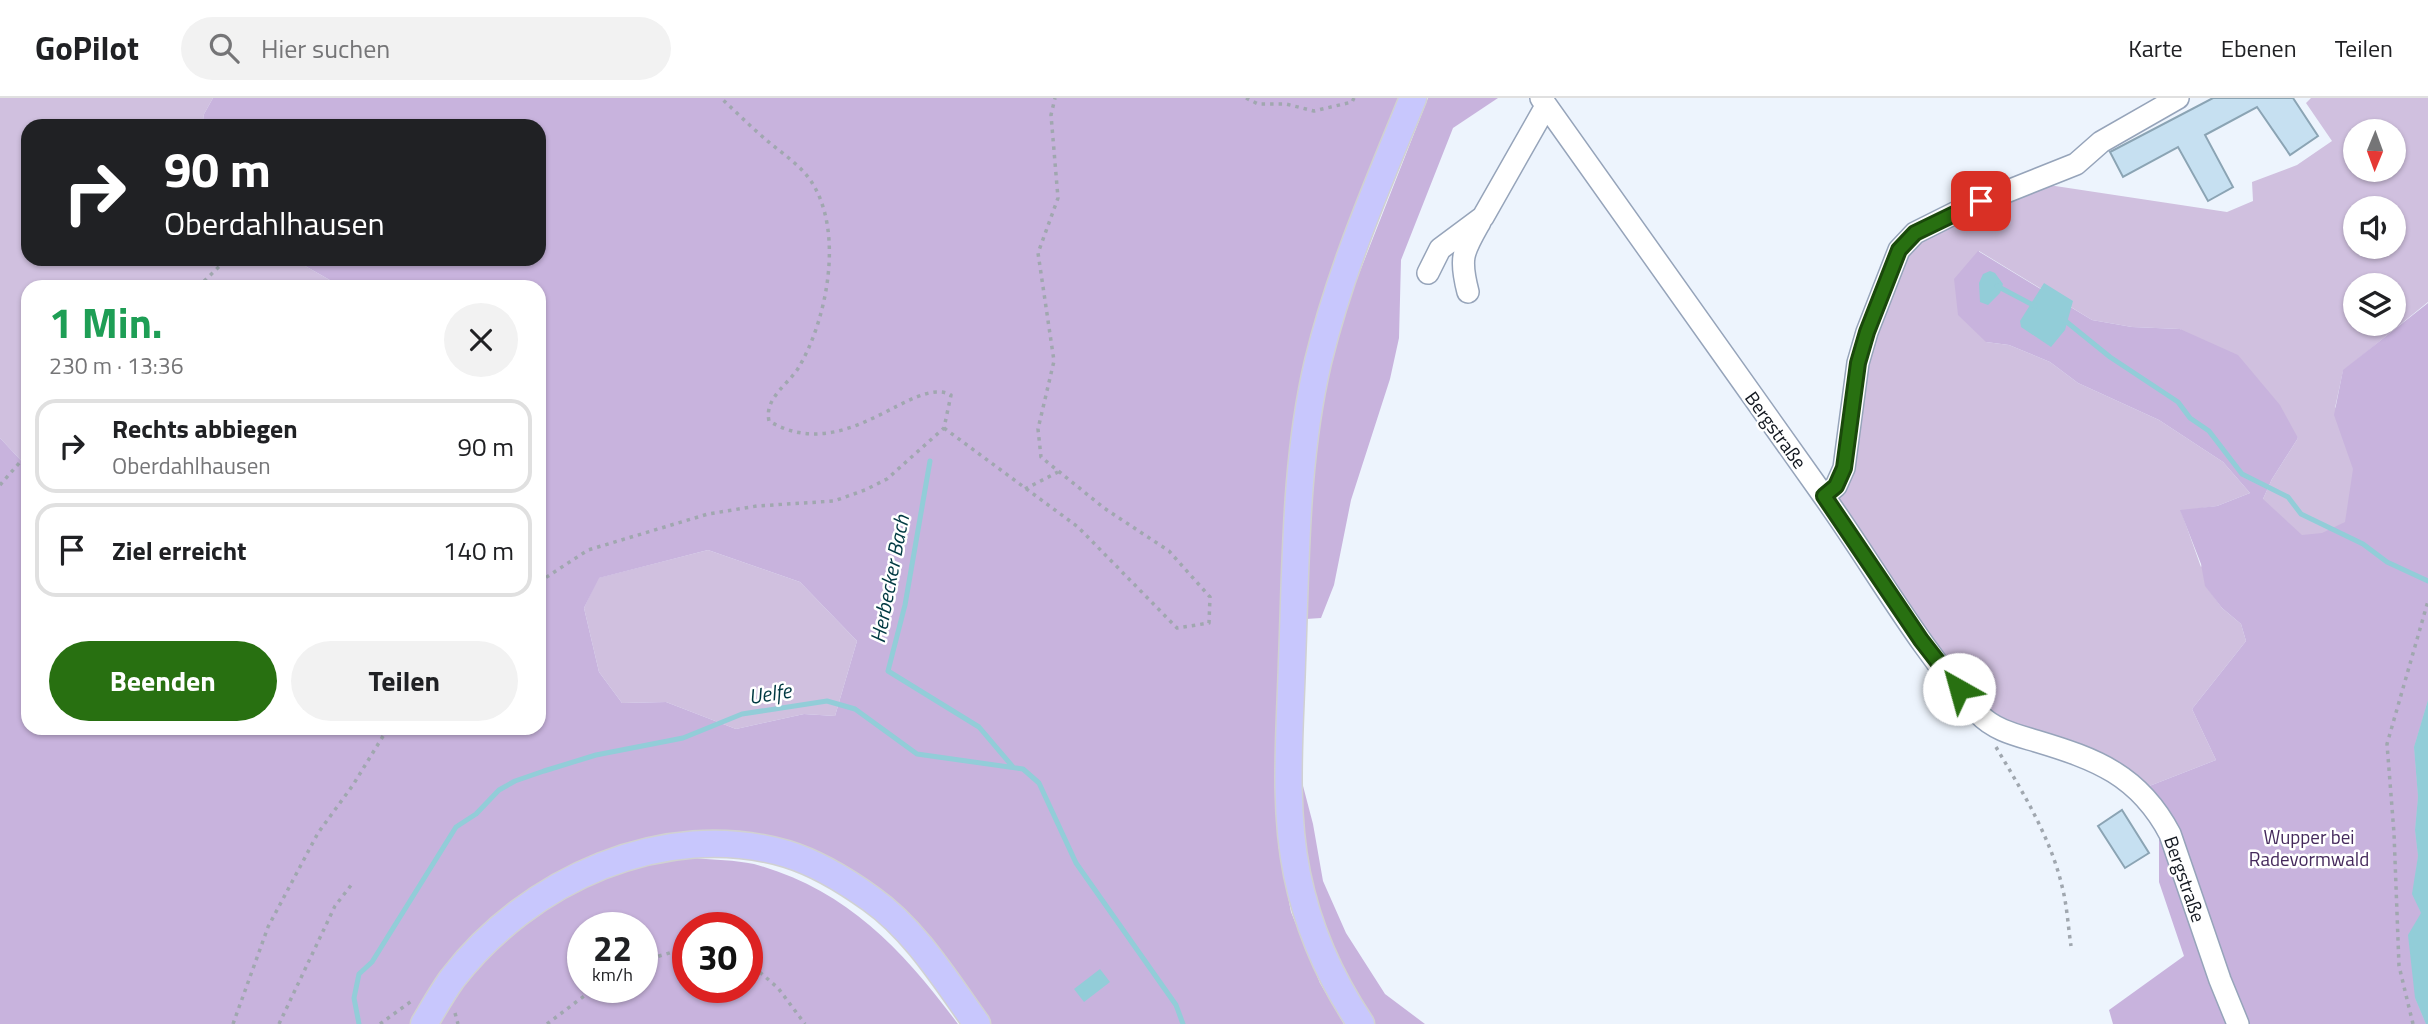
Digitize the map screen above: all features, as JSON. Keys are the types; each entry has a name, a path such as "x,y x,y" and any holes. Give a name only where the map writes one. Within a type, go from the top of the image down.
{"main road":[{"path":"1361,1024 1335,982 1315,937 1301,892 1294,856 1290,772 1296,550 1303,457 1318,361 1350,259 1413,98"},
{"path":"424,1024 449,983 475,954 506,923 538,901 568,882 612,863 653,850 701,843 740,845 789,855 855,888 873,900 909,934 977,1024"}],"street":[{"path":"1824,496 1836,486 1844,468 1858,363 1867,332 1899,250 1915,233 1963,209 2076,164 2101,142 2178,98"},
{"path":"1468,292 1462,272 1463,253 1544,102"},
{"name":"Bergstraße","path":"1544,102 1824,496 1921,640 1982,717 2000,729 2073,753 2118,772 2160,813 2238,1024"},
{"path":"1428,273 1440,249 1483,217"}],"path":[{"path":"546,577 588,550 708,514 834,500 865,490 887,479 944,428 951,396 942,392 916,397 868,422 835,433 799,432 769,421 769,406 800,365 817,321 829,267 828,229 825,209 814,185 800,167 721,98"},
{"path":"944,428 1078,527 1177,628 1209,623 1210,597 1169,551 1104,508 1041,457 1038,429 1054,361 1038,253 1058,198 1051,115 1055,98"},
{"path":"1247,98 1258,104 1286,104 1314,111 1352,102 1354,98"},
{"path":"205,280 220,266"},
{"path":"0,485 21,461"},
{"path":"1025,488 1059,471"},
{"path":"2413,1024 2399,966 2394,832 2387,744 2428,601"},
{"path":"1982,717 1994,745 2028,800 2057,868 2063,888 2071,946"},
{"path":"233,1024 268,927 318,833 353,785 384,735"},
{"path":"279,1024 335,906 352,884"},
{"path":"763,975 778,988 805,1024"},
{"path":"548,1024 575,1003"}],"green space":[{"path":"0,98 213,98 203,119 21,119 21,266 305,266 330,280 21,280 21,460 0,438"},
{"path":"213,98 1403,98 1287,482 1278,844 1291,912 1320,983 1344,1024 977,1024 934,965 831,874 701,843 549,893 424,1024 0,1024 0,438 21,460 21,735 546,735 546,280 330,280 305,266 546,266 546,119 203,119","holes":["708,550 800,582 857,641 835,716 804,714 736,729 666,702 622,703 599,672 584,608 599,578"]},
{"path":"1428,98 1498,98 1453,128 1401,260 1399,338 1390,379 1351,500 1334,585 1321,618 1306,619 1310,505 1324,389 1351,294"},
{"path":"2311,98 2428,98 2428,302 2406,320 2406,273 2343,273 2343,336 2386,336 2343,371 2335,408 2428,328 2428,1024 2251,1024 2225,762 2258,636 2206,586 2222,608 2241,624 2246,641 2192,709 2216,760 2139,790 1983,714 1836,509 1846,478 1861,363 1916,235 2042,184 2227,212 2253,201 2252,182 2297,165 2332,141 2306,103","holes":["1979,251 2092,320 2132,327 2180,329 2298,438 2272,479 2263,499 2201,567 2181,511 2217,506 2250,493 2223,462 2159,420 2078,383 2050,362 2009,345 1986,342"]},
{"name":"Wupper bei Radevormwald","path":"1978,251 2092,320 2132,327 2180,329 2238,355 2280,405 2298,438 2272,479 2263,499 2302,535 2322,533 2345,522 2353,469 2334,415 2343,370 2386,336 2406,336 2406,320 2428,303 2428,700 2414,747 2418,797 2415,830 2418,856 2413,894 2421,913 2415,998 2426,1024 2113,1024 2109,1010 2184,956 2159,882 2159,813 2139,790 2216,760 2192,709 2246,641 2241,624 2222,608 2205,586 2201,564 2180,510 2217,506 2250,493 2223,462 2159,420 2078,383 2050,362 2009,345 1986,342 1958,315 1954,279"},
{"path":"708,550 800,582 857,641 835,716 804,714 736,729 666,702 622,703 599,672 584,608 598,578"},
{"path":"1297,763 1313,824 1323,881 1346,933 1385,994 1425,1024 1372,1024 1339,968 1320,918 1314,893 1301,816"},
{"path":"695,858 754,864 817,889 870,926 916,971 958,1024 427,1024 479,958 556,899 640,864"}],"water":[{"path":"1990,271 1995,273 2003,284 2000,293 1988,305 1980,302 1979,283 1983,274"},
{"path":"2044,283 2073,301 2065,330 2051,347 2021,327 2020,321"},
{"path":"2428,700 2426,1024 2415,998 2408,935 2421,913 2412,894 2418,856 2415,830 2418,797 2414,747"},
{"path":"1100,969 1110,982 1084,1002 1074,989"}],"building":[{"path":"2213,98 2293,98 2318,136 2290,155 2257,107 2205,135 2233,187 2208,201 2178,147 2123,177 2110,152"},
{"path":"2122,810 2149,853 2125,868 2098,826"}],"waterway":[{"path":"1997,286 2035,306"},
{"path":"2063,319 2110,357 2178,402 2190,418 2209,431 2242,474 2288,497 2301,514 2363,544 2387,562 2428,581"},
{"name":"Herbecker Bach","path":"930,461 905,605 888,671 979,727 1013,767"},
{"name":"Uelfe","path":"359,1024 354,998 359,974 372,962 456,827 476,814 499,790 515,781 596,755 683,738 742,714 827,701 855,709 917,754 1023,769 1039,783 1076,863 1176,1005 1183,1024"}],"route":[{"path":"1959,689 1921,640 1824,496 1836,486 1844,468 1858,363 1880,295 1899,250 1915,233 1981,201"}]}
